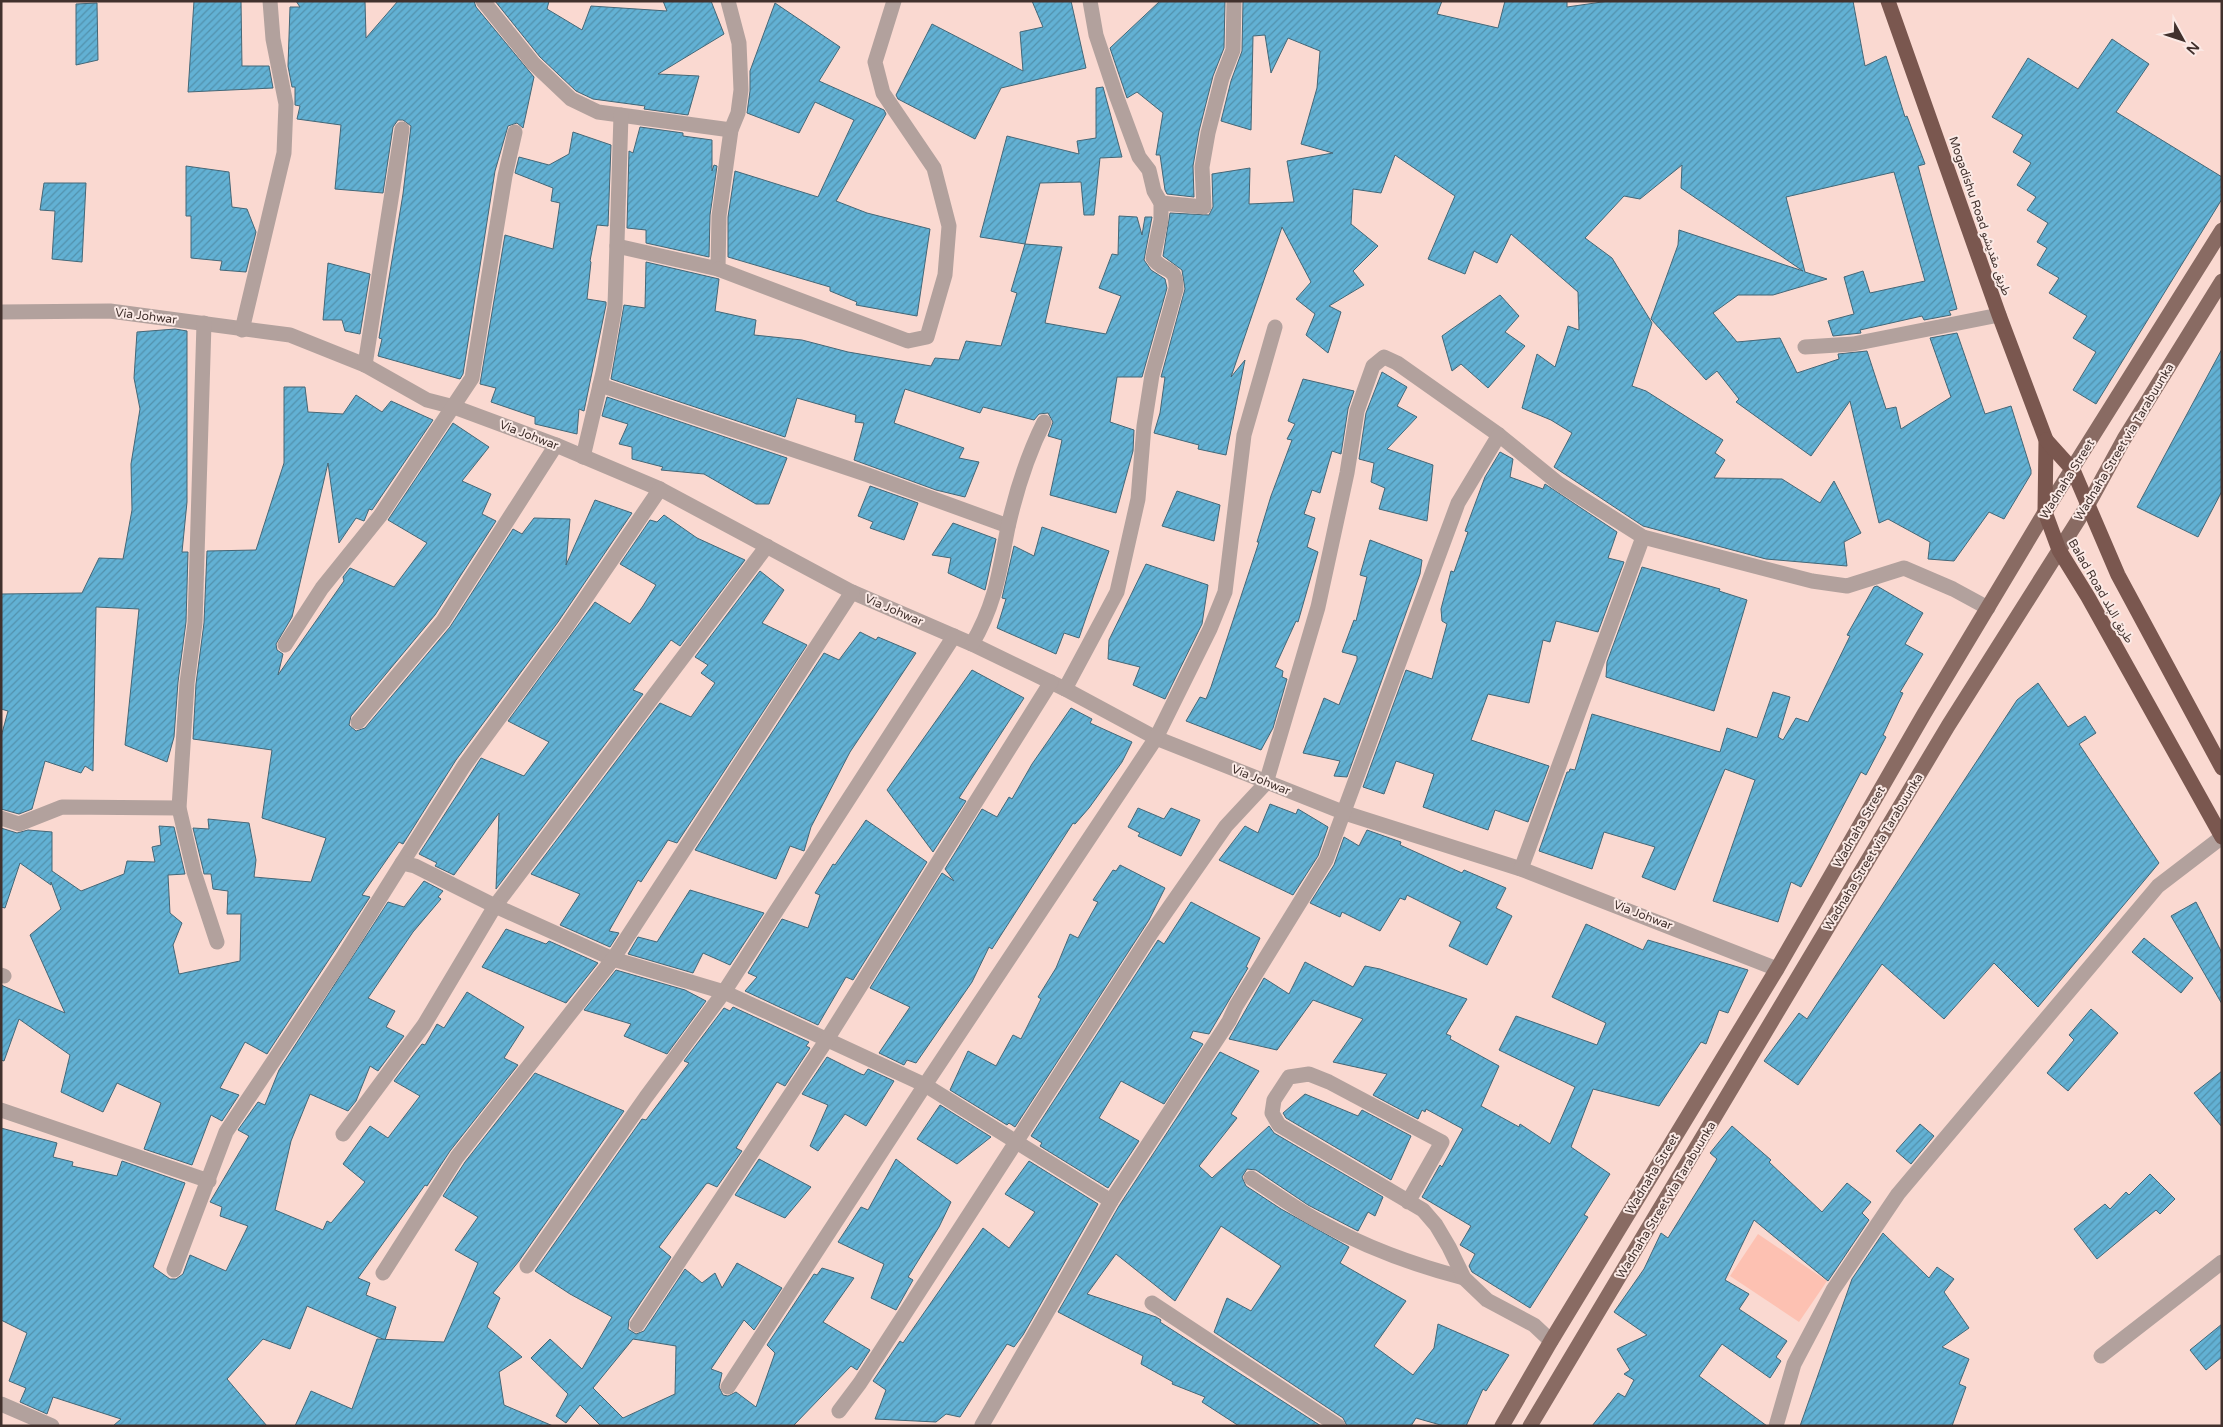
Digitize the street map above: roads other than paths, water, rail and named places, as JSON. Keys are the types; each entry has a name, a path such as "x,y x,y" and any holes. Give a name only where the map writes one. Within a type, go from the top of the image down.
{"highway":[{"name":"Mogadishu Road طريق مقديشو","path":"1888,1 1999,316 2046,440"},
{"name":"Balad Road طريق البلد","path":"2046,440 2073,470 2089,503 2118,574 2222,768"},
{"name":"Balad Road طريق البلد","path":"2046,440 2045,512 2059,550 2088,597 2222,837"}],"main road":[{"name":"Wadnaha Street","path":"1502,1426 1551,1341 1778,969 1924,714 2045,512 2222,230"},
{"name":"Wadnaha Street via Tarabuunka","path":"1530,1426 1948,726 2089,503 2124,439 2222,281"},
{"path":"1924,714 1948,726"},
{"path":"1523,1389 1543,1402"}],"street":[{"path":"242,330 284,153 286,104 274,38 270,1"},
{"path":"483,1 533,63 571,99 598,112 731,130"},
{"path":"718,269 720,216 731,130 738,114 742,90 739,43 728,1"},
{"path":"617,246 718,269 908,341 927,337 945,275 949,226 934,168 883,92 879,81 875,62 894,1"},
{"path":"1065,689 1118,592 1138,499 1144,426 1152,375 1176,289 1174,272 1156,264 1153,258 1161,220 1161,203 1154,191 1149,170 1140,157 1116,95 1096,34 1090,1"},
{"path":"1161,203 1204,207 1202,167 1210,124 1222,78 1233,50 1234,1"},
{"path":"583,457 600,385 614,306 621,115"},
{"path":"365,365 402,128"},
{"path":"285,645 322,588 380,516 472,378 515,132"},
{"name":"Via Johwar","path":"1,312 110,311 290,335 365,365 427,400 454,407 556,445 660,489 852,592 972,644 1065,689 1156,738 1345,813 1521,869 1778,969"},
{"path":"1805,347 1853,344 1999,316"},
{"path":"204,323 195,623 187,683 179,808 194,872 217,942"},
{"path":"728,1387 925,1085 1156,738 1210,629 1225,592 1244,435 1275,327"},
{"path":"839,1411 860,1383 1152,932 1226,826 1266,783 1318,607 1347,473 1357,411 1373,366 1384,357 1397,363 1499,435 1558,483 1642,537 1764,567 1812,581 1847,586 1904,568 1954,589 1988,608"},
{"path":"600,385 868,475 1008,526"},
{"path":"972,644 987,618 1001,569 1008,526 1033,444 1044,422"},
{"path":"982,1425 1111,1201 1229,1021 1236,1006 1326,860 1345,813 1458,502 1499,435"},
{"path":"358,722 443,621 556,445"},
{"path":"174,1270 226,1132 342,957 464,766 566,627 660,489"},
{"path":"1521,869 1642,537"},
{"path":"343,1134 424,1025 495,906 767,546"},
{"path":"383,1273 457,1157 613,959 852,592"},
{"path":"527,1266 646,1097 724,992 954,636"},
{"path":"637,1325 826,1041 1051,682"},
{"path":"1,818 19,824 62,807 179,808"},
{"path":"1776,1426 1794,1364 1833,1290 1898,1194 2158,886 2222,837"},
{"path":"402,863 415,866 495,906 613,959 724,992 826,1041 925,1085 1111,1201"},
{"path":"1408,1202 1442,1142 1329,1082 1309,1074 1289,1077 1274,1100 1272,1113 1279,1124 1408,1202 1423,1210 1436,1224 1464,1278 1487,1300 1534,1325 1551,1341"},
{"path":"1,1110 209,1181"},
{"path":"1251,1178 1321,1223 1375,1249 1420,1266 1464,1278"},
{"path":"2101,1356 2222,1262"},
{"path":"1152,1303 1338,1426"},
{"path":"1,1404 52,1426"}]}
